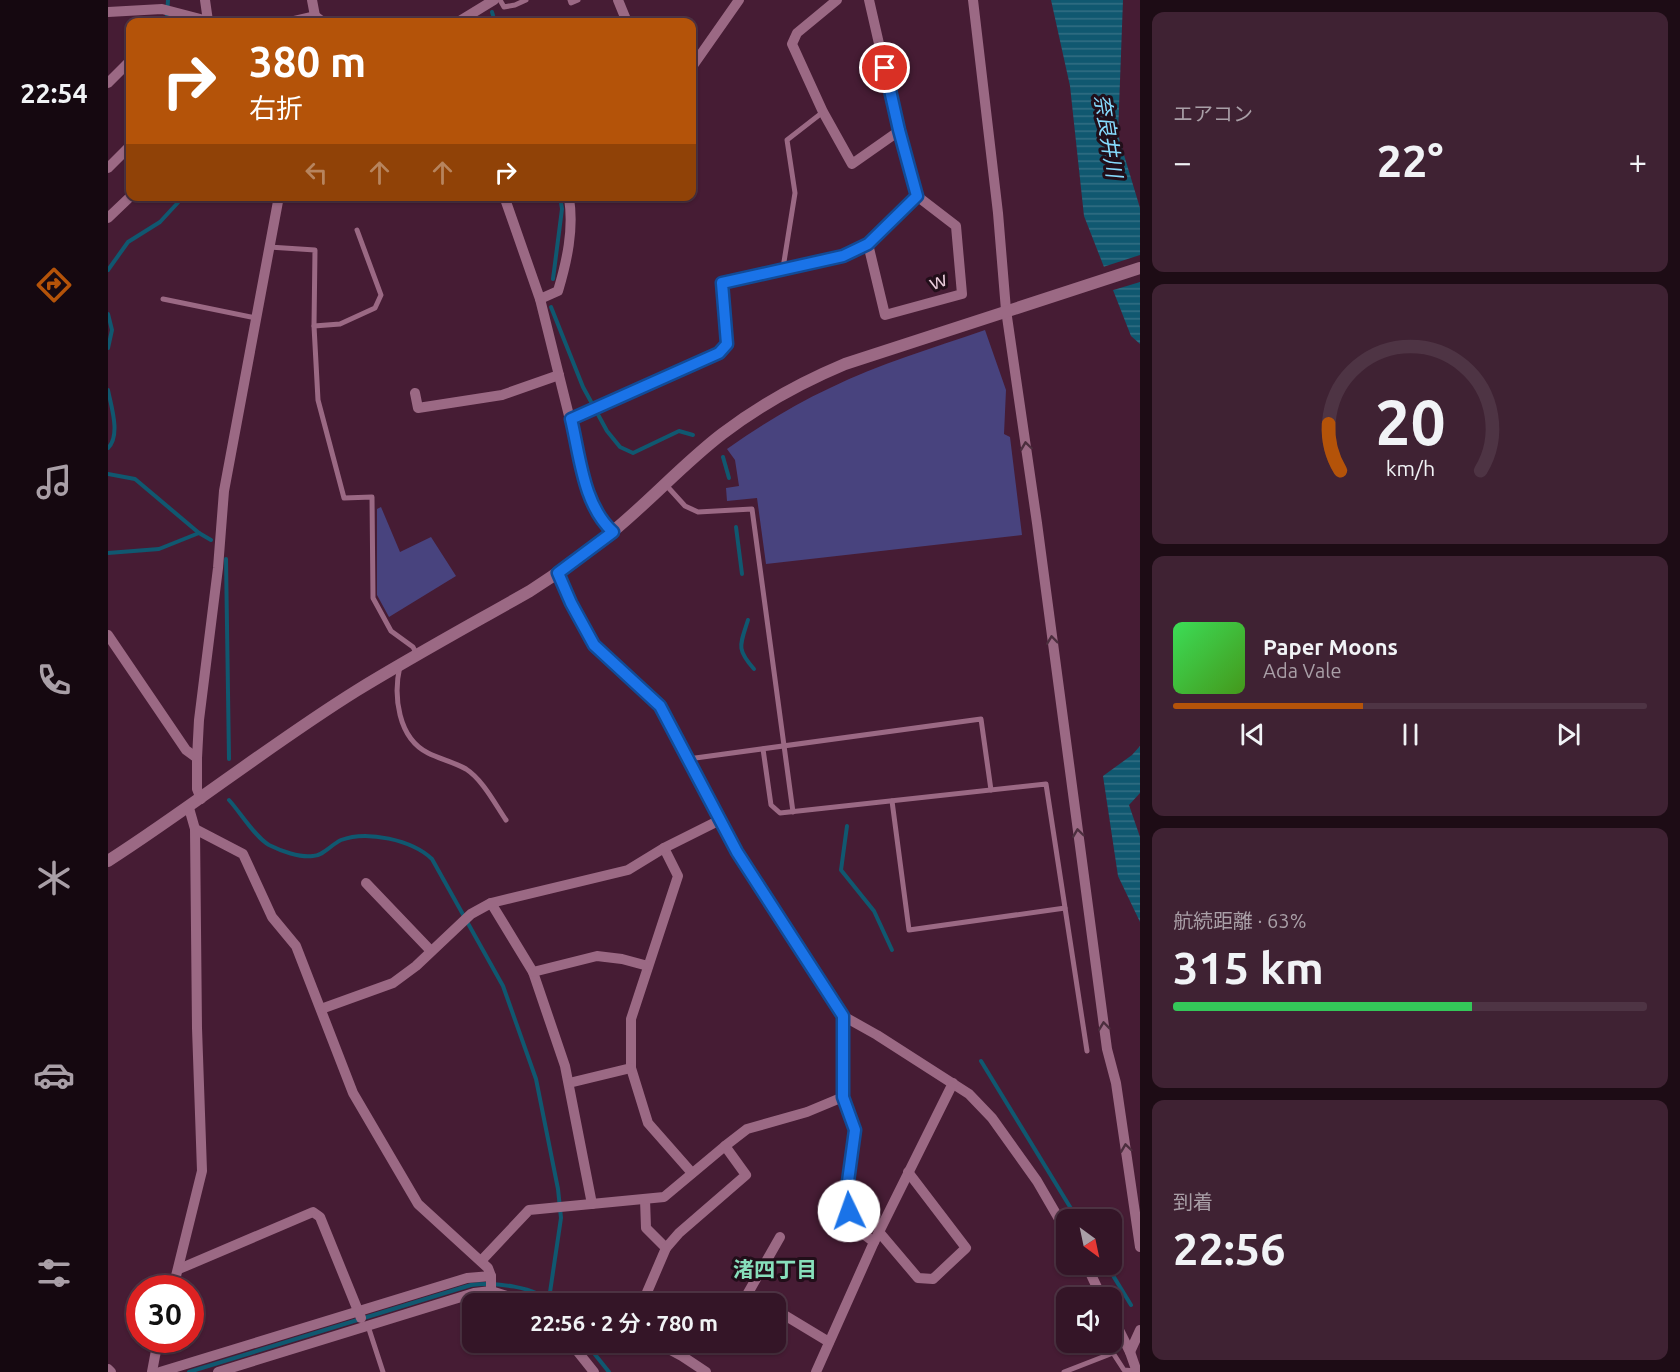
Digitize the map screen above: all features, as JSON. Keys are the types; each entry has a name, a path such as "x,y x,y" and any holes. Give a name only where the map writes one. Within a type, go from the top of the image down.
{"street":[{"path":"205,0 208,18"},
{"path":"312,0 316,18"},
{"path":"465,18 494,0"},
{"path":"618,0 625,18"},
{"path":"696,61 739,0"},
{"path":"837,0 797,33 792,44 822,112 852,164 899,130"},
{"path":"571,419 719,353 727,344 722,283 843,256 868,244 917,196 869,0"},
{"path":"973,0 1037,523 1107,1049 1116,1083 1140,1247"},
{"path":"108,12 166,10 197,18"},
{"path":"108,83 126,65"},
{"path":"108,168 126,150"},
{"name":"ｗ","path":"868,244 885,315 962,294 956,226 917,196"},
{"path":"108,218 126,201"},
{"path":"201,799 197,789 196,758 224,491 278,201"},
{"path":"506,201 540,299 588,492 607,526 613,532"},
{"path":"540,299 558,291 565,267 572,215 570,201"},
{"path":"108,861 189,808 309,722 558,573 613,532 695,455 754,412 815,377 845,364 1140,268"},
{"path":"415,393 418,408 502,395 559,375"},
{"path":"558,573 594,645 660,706 737,852 843,1016 969,1094 992,1118 1037,1181 1056,1214"},
{"path":"108,635 186,750 196,758"},
{"path":"177,1275 202,1171 197,1028 195,829 189,808"},
{"path":"321,1009 393,983 416,966 471,914 491,903 628,870 664,848 720,820"},
{"path":"195,829 243,854 272,917 296,946 353,1093 418,1204 488,1268 491,1284"},
{"path":"664,848 678,876 631,1019 631,1068 648,1123 692,1173"},
{"path":"366,883 431,951"},
{"path":"491,903 533,972 566,1066 592,1204"},
{"path":"533,972 597,956 622,959 648,966"},
{"path":"843,1016 843,1097 855,1130 846,1196 853,1226 877,1237 918,1278 933,1279 966,1248 908,1172"},
{"path":"569,1083 631,1068"},
{"path":"816,1372 877,1237 953,1083"},
{"path":"481,1261 529,1210 664,1197 747,1129 807,1112 843,1097"},
{"path":"647,1293 666,1248 679,1233 746,1175 724,1146"},
{"path":"645,1199 646,1228 666,1248"},
{"path":"179,1269 313,1212 320,1217 362,1321"},
{"path":"748,1293 780,1237"},
{"path":"218,1372 362,1321 467,1278 491,1284 509,1293"},
{"path":"160,1372 474,1293 491,1284"},
{"path":"786,1316 829,1342"},
{"path":"1130,1352 1140,1330"},
{"path":"1122,1336 1136,1371"},
{"path":"152,1372 156,1353"},
{"path":"579,1353 594,1372"},
{"path":"676,1353 706,1372"},
{"path":"108,1369 111,1372"}],"lane":[{"path":"500,0 504,7 526,0"},
{"path":"570,0 571,3 578,0"},
{"path":"783,270 795,193 787,140 822,112"},
{"path":"314,326 340,324 375,308 381,295 357,230"},
{"path":"269,247 315,250 314,326 318,399 345,498 372,497 373,598 391,631 413,647 417,656"},
{"path":"163,299 257,318"},
{"path":"665,484 685,506 698,512 752,509 793,812"},
{"path":"400,666 397,678 401,724 410,739 425,752 466,769 477,778 506,820"},
{"path":"688,759 981,719 991,790"},
{"path":"763,749 771,805 780,813 1046,784 1087,1050"},
{"path":"892,801 909,930 1065,908"},
{"path":"362,1321 383,1372"},
{"path":"1064,1372 1113,1353 1124,1370 1136,1371"}],"shaded area":[{"path":"985,330 1006,390 1004,434 1010,437 1022,535 766,564 757,498 727,501 726,488 739,486 735,460 727,449 790,409 849,379"},
{"path":"381,507 400,552 431,537 456,576 389,617 377,595 377,509"}],"water":[{"name":"奈良井川","path":"1051,0 1123,0 1118,135 1140,208 1140,344 1131,336 1084,216 1070,86"},
{"path":"1140,746 1140,793 1129,805 1140,837 1140,922 1118,876 1103,776 1132,755"}],"pier":[{"path":"1140,255 1140,282 1110,291 1100,268"}],"waterway":[{"path":"168,0 168,18"},
{"path":"492,12 494,18"},
{"path":"108,270 128,242 160,222 179,201"},
{"path":"553,279 562,209 561,201"},
{"path":"551,307 583,387 607,431 620,447 633,453 679,431 693,435"},
{"path":"108,314 112,330 108,348"},
{"path":"108,390 115,428 108,448"},
{"path":"723,457 729,478"},
{"path":"108,474 135,479 199,533 211,540"},
{"path":"736,527 742,574"},
{"path":"108,553 159,549 199,533"},
{"path":"226,559 229,759"},
{"path":"748,620 741,646 744,656 754,669"},
{"path":"229,800 264,841 291,854 317,855 341,840 363,836 401,842 423,852 432,859 503,986 536,1079 558,1189 561,1218 550,1293"},
{"path":"847,826 841,870 874,911 892,950"},
{"path":"981,1061 1071,1209"},
{"path":"1113,1275 1131,1305"},
{"path":"189,1372 471,1285 502,1285 536,1293"},
{"path":"594,1353 609,1372"}],"district":[{"name":"渚四丁目","path":"775,1270"}],"route":[{"path":"849,1211 846,1196 855,1130 843,1097 843,1016 737,852 660,706 594,645 558,573 613,532 607,526 588,492 571,419 719,353 727,344 722,283 843,256 868,244 917,196 885,68"}]}
